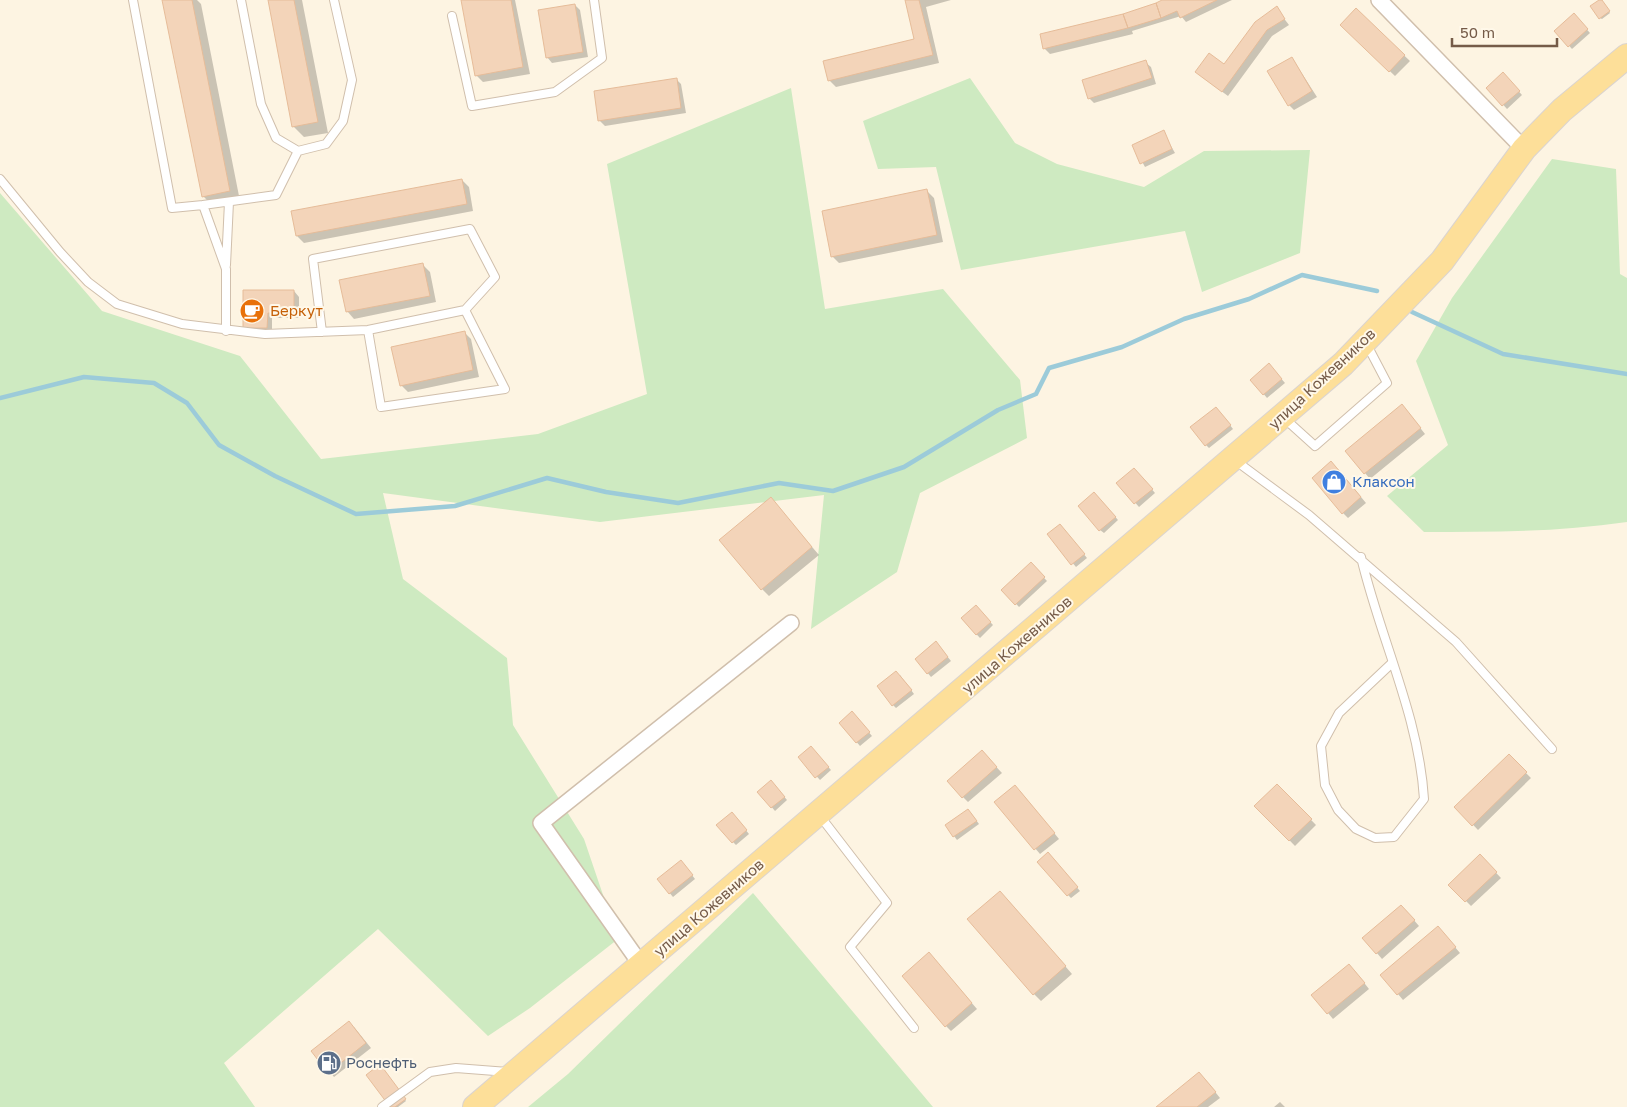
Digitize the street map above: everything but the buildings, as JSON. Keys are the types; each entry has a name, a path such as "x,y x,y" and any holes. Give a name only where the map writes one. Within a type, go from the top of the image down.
{"main road":[{"name":"улица Кожевников","path":"475,1107 1344,364 1442,261 1524,149 1562,110 1624,64"}],"street":[{"path":"1379,0 1524,149"},
{"path":"642,966 541,823 791,623"}],"lane":[{"path":"133,0 172,208 276,195 298,151"},
{"path":"241,0 261,104 276,138 298,151 326,144 343,120 352,80 334,0"},
{"path":"452,16 472,106 555,92 602,58 594,0"},
{"path":"0,179 88,282 117,304 182,324 226,331 265,334 322,332 368,330 465,310 494,277 470,229 313,259 322,332"},
{"path":"226,331 228,202"},
{"path":"203,205 226,270"},
{"path":"368,330 381,407 505,389 465,310"},
{"path":"1283,417 1315,446 1388,382 1365,342"},
{"path":"1234,460 1309,515 1360,557 1456,642 1552,749"},
{"path":"1360,557 1371,601 1392,663 1406,706 1422,768 1424,799 1394,837 1375,838 1356,829 1338,810 1325,785 1321,746 1339,713 1392,663"},
{"path":"819,814 887,903 850,947 914,1028"},
{"path":"382,1107 430,1072 456,1068 515,1073"}],"green space":[{"path":"970,78 1015,143 1057,164 1144,187 1204,151 1310,150 1300,253 1202,292 1185,231 961,270 936,167 878,169 863,121"},
{"path":"791,88 825,309 943,289 1020,380 1027,438 920,493 897,572 811,629 824,495 600,522 383,493 403,579 507,658 513,725 584,839 618,939 530,1008 488,1036 378,929 224,1063 255,1107 0,1107 0,193 102,311 240,356 321,459 538,434 647,394 607,164"},
{"path":"1552,159 1616,169 1620,274 1627,278 1627,522 1551,530 1424,532 1387,496 1448,445 1416,361 1452,298"},
{"path":"753,893 933,1107 528,1107 568,1074"}],"waterway":[{"path":"0,398 84,377 154,383 187,403 219,445 275,476 356,514 455,506 547,478 606,492 678,503 779,483 833,491 904,467 998,410 1036,394 1049,368 1122,347 1184,319 1249,299 1302,275 1377,291"},
{"path":"1412,312 1503,354 1627,374"}],"place":[{"name":"Беркут","path":"252,311"},
{"name":"Клаксон","path":"1334,482"},
{"name":"Роснефть","path":"329,1063"}]}
